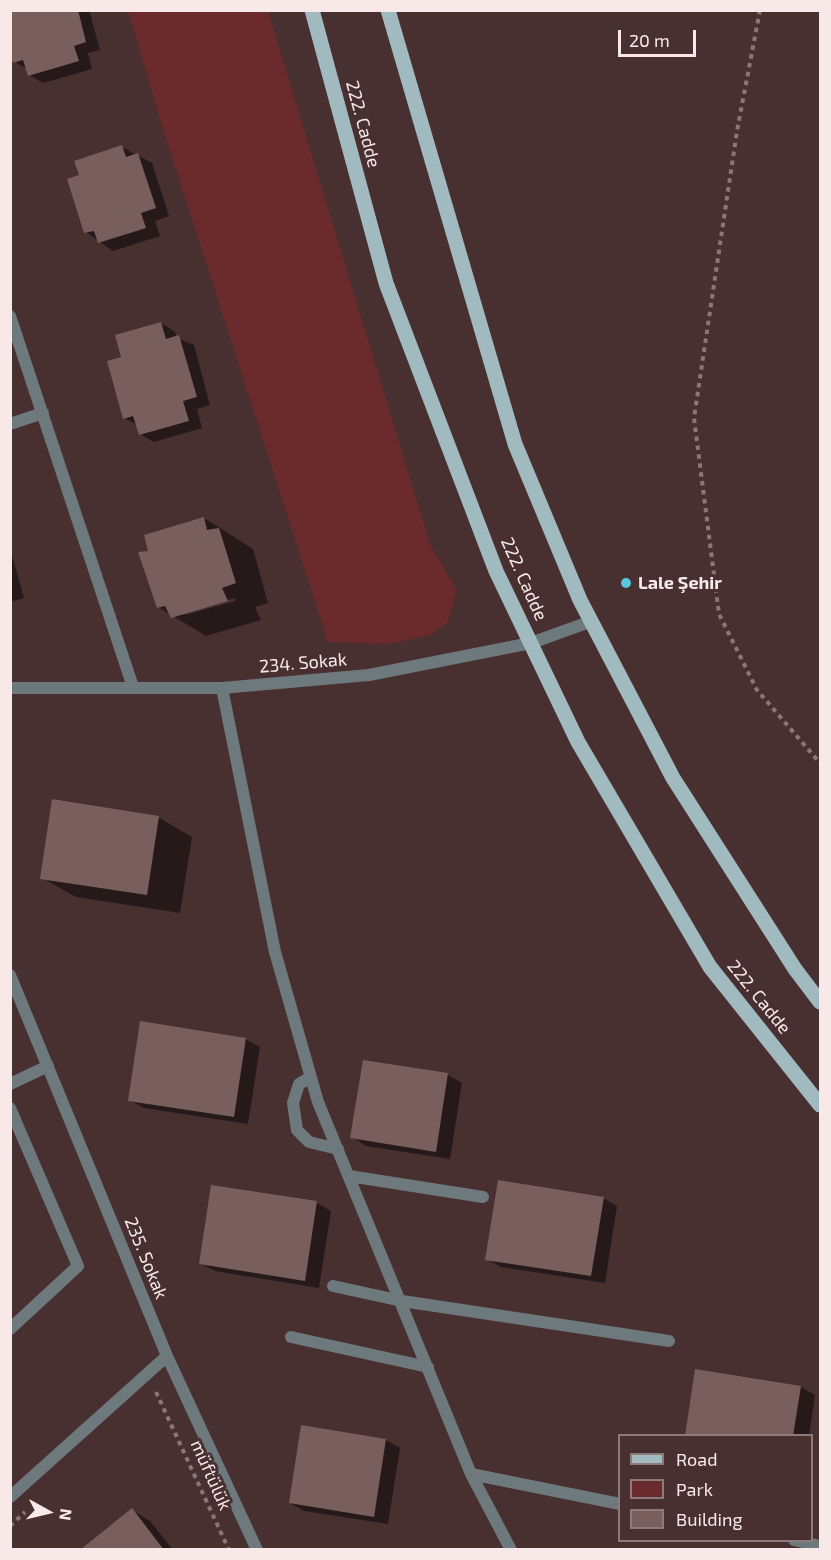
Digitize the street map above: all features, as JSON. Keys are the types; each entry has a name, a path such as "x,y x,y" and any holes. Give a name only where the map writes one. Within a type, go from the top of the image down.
{"main road":[{"name":"222. Cadde","path":"312,10 386,283 496,571 578,742 710,967 820,1105"},
{"path":"388,10 515,444 592,621 673,778 795,969 820,1002"}],"street":[{"path":"10,316 133,687"},
{"path":"10,424 43,413"},
{"name":"234. Sokak","path":"10,688 222,688 369,675 531,643 592,621"},
{"path":"222,688 275,952 318,1102 402,1301 471,1474 511,1550"},
{"name":"235. Sokak","path":"10,975 166,1356 257,1550"},
{"path":"10,1084 48,1066"},
{"path":"311,1077 299,1084 293,1103 297,1130 309,1142 338,1149"},
{"path":"10,1108 78,1266 10,1329"},
{"path":"349,1176 483,1197"},
{"path":"333,1286 402,1301 669,1341"},
{"path":"291,1337 428,1367"},
{"path":"10,1497 166,1356"},
{"path":"471,1474 618,1504"},
{"path":"803,1542 820,1546"}],"path":[{"path":"760,10 737,131 694,418 719,614 757,690 820,764"},
{"name":"müftülük","path":"167,1412 229,1550"}],"green space":[{"path":"128,11 268,11 431,547 457,590 448,622 430,635 390,644 328,642 163,129"}],"building":[{"path":"10,10 78,10 86,42 74,46 79,61 28,76 23,60 13,63 10,52"},
{"path":"122,145 126,157 138,153 156,208 141,213 146,228 98,243 94,231 84,233 67,179 79,175 74,161"},
{"path":"161,322 166,339 179,335 197,397 183,401 189,421 139,435 133,416 123,419 107,361 121,357 115,335"},
{"path":"204,517 207,530 219,528 236,583 222,588 228,601 171,618 165,606 157,608 138,552 148,551 144,535"},
{"path":"52,799 159,816 147,895 40,879"},
{"path":"140,1021 246,1038 234,1117 128,1101"},
{"path":"363,1060 448,1073 436,1152 350,1138"},
{"path":"498,1180 604,1197 591,1276 485,1260"},
{"path":"211,1185 317,1201 305,1281 199,1264"},
{"path":"695,1369 801,1386 793,1434 685,1434"},
{"path":"301,1425 386,1439 374,1517 289,1503"},
{"path":"132,1508 164,1550 80,1550"}],"place":[{"name":"Lale Şehir","path":"626,583"}]}
